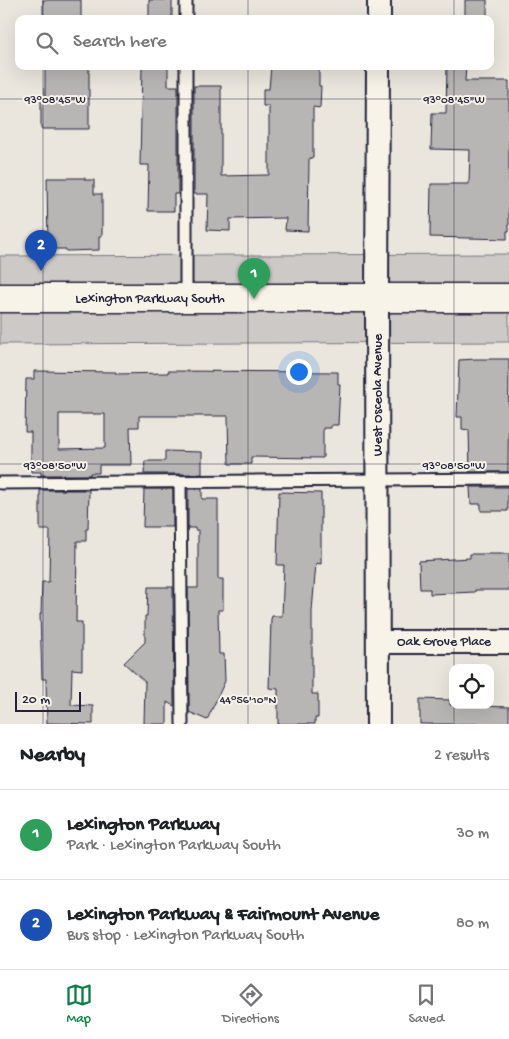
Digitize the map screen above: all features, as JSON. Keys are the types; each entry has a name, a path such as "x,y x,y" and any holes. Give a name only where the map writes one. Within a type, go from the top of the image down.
{"main road":[{"name":"Lexington Parkway South","path":"0,298 509,298"}],"street":[{"path":"379,0 379,15"},
{"name":"West Osceola Avenue","path":"378,70 378,724"},
{"name":"Oak Grove Place","path":"379,642 509,642"}],"lane":[{"path":"186,0 186,15"},
{"path":"186,70 186,299"},
{"path":"0,483 509,479"},
{"path":"180,483 182,724"}],"shaded area":[{"path":"509,254 509,342 0,344 0,256"}],"building":[{"path":"43,0 81,0 81,15 43,15"},
{"path":"149,0 172,0 172,15 149,15"},
{"path":"465,0 487,0 487,15 465,15"},
{"path":"45,70 89,70 89,129 41,129 41,98 45,98"},
{"path":"142,70 168,70 168,86 178,86 178,194 174,194 174,211 148,211 149,165 140,165"},
{"path":"271,70 319,70 319,86 321,86 320,108 313,107 313,157 309,159 308,231 285,230 286,218 230,219 230,231 207,230 208,194 194,194 194,86 221,86 221,176 269,175 269,106 263,106 263,89 269,89"},
{"path":"447,70 466,70 465,81 509,81 509,231 507,231 507,239 430,237 431,184 469,184 470,150 431,149 432,113 446,113"},
{"path":"47,178 85,178 85,180 94,180 94,194 102,194 102,236 99,236 99,250 66,251 66,249 48,249"},
{"path":"509,359 508,472 470,472 469,430 462,429 462,417 457,417 459,360"},
{"path":"34,371 116,372 116,374 168,373 168,371 338,372 338,384 340,384 338,425 331,425 331,428 323,428 323,458 251,457 251,464 229,464 228,416 139,416 139,427 130,427 131,465 99,465 99,473 90,473 90,475 41,475 41,472 31,472 31,432 25,432 26,379 34,379","holes":["59,414 105,414 105,448 59,449"]},
{"path":"165,451 202,452 202,474 144,474 145,461 165,461"},
{"path":"470,487 508,487 508,511 481,511 481,504 471,504"},
{"path":"144,489 173,489 173,527 143,527"},
{"path":"188,489 202,489 202,499 218,499 218,579 223,579 223,610 218,610 219,654 224,654 225,681 207,720 189,712 188,588 198,588 198,530 188,528"},
{"path":"40,490 89,490 86,541 77,541 76,622 82,622 82,670 72,669 71,705 93,706 93,724 47,723 46,679 42,679 40,614 42,582 49,582 50,530 40,530"},
{"path":"279,492 321,493 321,564 316,563 312,611 312,694 318,694 318,718 315,718 315,724 278,724 278,689 269,688 271,619 272,616 282,616 284,565 277,565"},
{"path":"470,554 509,554 509,590 475,590 475,592 430,594 430,589 420,589 419,561 470,558"},
{"path":"148,587 173,587 174,706 167,702 167,724 144,724 145,682 124,663 145,642"},
{"path":"420,699 449,700 449,709 509,707 509,724 420,724"}],"place":[{"name":"Lexington Parkway & Fairmount Avenue","path":"41,271"},
{"name":"Lexington Parkway","path":"254,299"}]}
